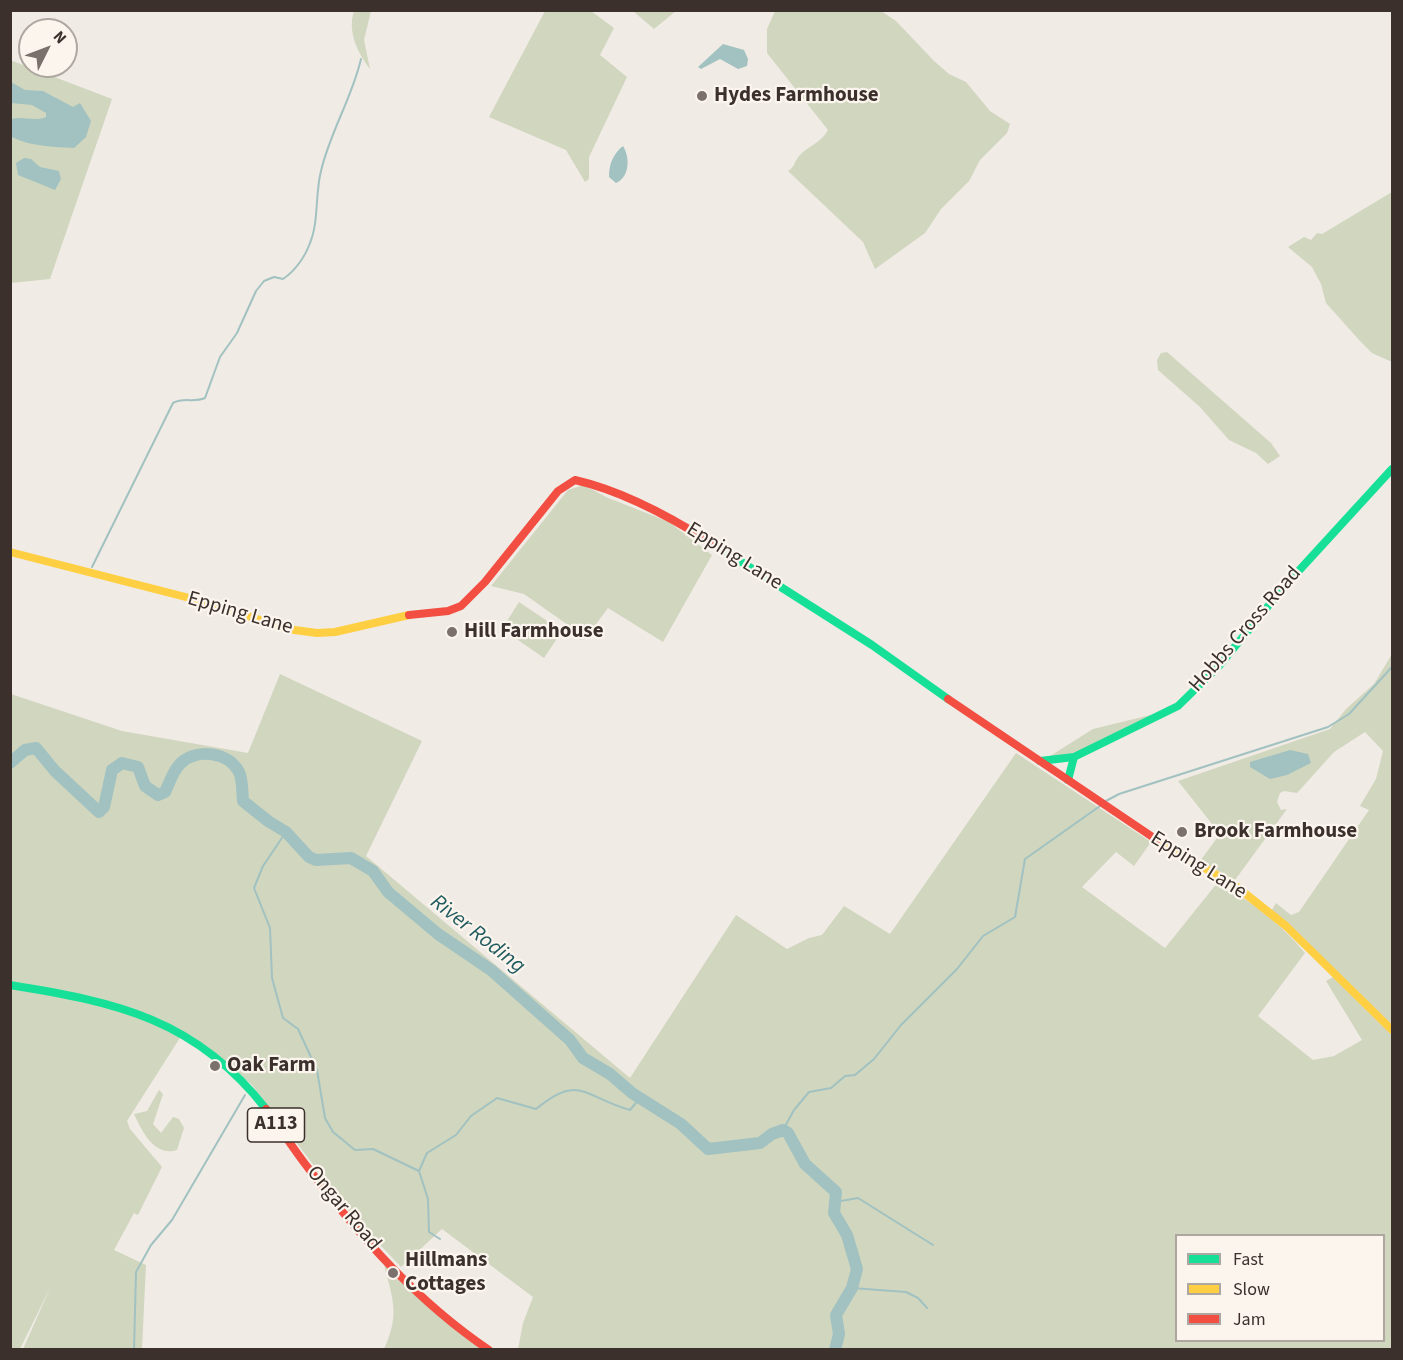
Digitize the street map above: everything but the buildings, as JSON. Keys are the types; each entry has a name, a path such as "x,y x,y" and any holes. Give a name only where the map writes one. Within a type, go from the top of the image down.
{"street":[{"name":"Hobbs Cross Road","path":"1039,761 1074,757 1146,724 1178,706 1219,666 1323,543 1392,469"},
{"name":"Epping Lane","path":"10,552 209,603 287,629 309,633 335,632 411,615 448,611 461,606 485,582 558,491 575,480 584,481 655,509 677,521 872,645 1006,741 1068,780 1156,841 1238,887 1286,926 1392,1030"},
{"path":"1068,780 1074,757"},
{"name":"Ongar Road","path":"10,985 114,1003 169,1028 222,1064 244,1082 309,1169 385,1258 445,1319 489,1350"}],"green space":[{"path":"354,11 371,11 364,40 370,69 355,42 352,27"},
{"path":"545,11 591,11 614,28 600,55 627,77 589,157 589,179 585,182 566,150 489,117"},
{"path":"633,11 676,11 654,29"},
{"path":"775,11 881,11 896,21 949,74 966,82 990,111 1010,124 1007,133 980,160 969,181 941,209 925,233 875,269 863,242 788,171 799,156 822,138 828,130 767,53 767,29"},
{"path":"10,60 18,63 18,78 57,78 112,99 50,279 11,283"},
{"path":"1392,192 1392,362 1372,353 1360,341 1326,303 1321,284 1312,267 1288,247 1304,237 1311,240 1317,233 1322,234"},
{"path":"1167,352 1271,443 1280,456 1268,464 1256,453 1229,440 1200,407 1158,370 1157,360 1161,353"},
{"path":"584,485 606,497 669,522 712,555 663,642 608,608 585,639 580,640 568,625 524,594 491,586 568,490"},
{"path":"519,602 562,631 544,658 502,629"},
{"path":"1392,654 1392,1025 1272,910 1276,903 1291,915 1299,912 1369,810 1360,806 1376,779 1383,751 1365,732 1334,752 1297,793 1284,791 1280,793 1277,802 1281,810 1287,809 1235,880 1200,861 1220,834 1178,781 1330,729 1346,709 1374,684"},
{"path":"280,674 422,741 366,856 630,1078 736,915 787,949 809,938 822,935 844,906 890,934 1016,753 1151,842 1134,866 1116,852 1082,887 1165,948 1218,882 1264,913 1305,953 1258,1016 1313,1060 1334,1056 1362,1040 1326,981 1333,977 1392,1035 1392,1349 518,1349 523,1323 533,1297 442,1229 401,1267 352,1215 252,1085 222,1059 183,1033 127,1121 130,1129 162,1167 138,1215 134,1213 114,1250 146,1265 142,1349 23,1349 51,1286 20,1349 11,1350 11,694 122,731 248,753"},
{"path":"1159,713 1073,754 1047,758 1093,729"},
{"path":"159,1090 163,1094 153,1124 161,1133 173,1117 179,1119 184,1128 177,1150 162,1150 155,1146 145,1135 134,1114 147,1111"},
{"path":"384,1265 483,1349 384,1349 392,1326 393,1307"}],"water":[{"path":"723,44 744,50 748,59 747,66 738,69 720,59 701,69 698,67"},
{"path":"11,82 25,90 43,91 73,107 80,103 91,121 86,137 74,148 34,144 12,137 11,119 42,118 46,117 46,113 32,105 11,103"},
{"path":"623,146 628,161 626,172 616,183 609,177 610,168 614,156"},
{"path":"24,158 31,159 40,167 59,171 61,179 55,190 18,175 16,163"},
{"path":"1290,750 1308,754 1311,763 1287,775 1270,779 1250,767 1250,762"}],"waterway":[{"path":"92,567 173,403 205,398 220,357 237,333 256,291 264,281 274,277 283,279 287,276 305,253 315,226 319,180 325,157 361,59"},
{"path":"1104,802 1119,794 1328,727 1349,714 1392,667"},
{"name":"River Roding","path":"10,763 25,750 36,748 55,771 99,812 104,807 112,770 122,763 138,767 145,786 158,795 165,792 176,769 188,758 204,754 220,756 234,765 239,772 243,801 286,832 309,857 316,860 351,858 373,871 388,892 438,934 491,970 570,1040 583,1058 610,1074 632,1093 681,1124 708,1149 760,1143 772,1134 783,1130 788,1133 805,1164 836,1192 834,1213 847,1235 857,1269 852,1288 836,1315 839,1334 835,1350"},
{"path":"783,1130 794,1110 809,1092 831,1088 845,1076 855,1075 874,1059 901,1025 957,969 983,936 1015,917 1025,859 1100,806"},
{"path":"286,832 263,866 254,888 270,928 272,978 283,1018 298,1029 317,1070 325,1118 333,1132 355,1150 373,1149 419,1171 428,1199 429,1232 440,1239"},
{"path":"419,1171 427,1153 456,1135 471,1116 497,1098 536,1109 550,1098 573,1090 591,1094 630,1110 640,1098"},
{"path":"134,1350 136,1272 151,1245 172,1220 245,1095"},
{"path":"835,1202 858,1198 933,1245"},
{"path":"852,1288 906,1292 918,1298 927,1308"}],"traffic: fast":[{"path":"1040,761 1074,757 1178,706 1219,666 1283,588 1392,469"},
{"path":"710,542 872,645 948,699"},
{"path":"1068,780 1074,757"},
{"path":"10,985 85,999 152,1020 182,1035 211,1054 239,1079 266,1109"}],"traffic: slow":[{"path":"10,552 209,603 287,629 317,633 335,632 409,615"},
{"path":"1157,840 1237,887 1286,926 1392,1030"}],"traffic: jam":[{"path":"409,615 448,611 461,606 485,582 558,491 575,480 645,505 710,542"},
{"path":"948,699 1157,840"},
{"path":"266,1109 328,1194 392,1267 438,1311 489,1350"}],"place":[{"name":"Hydes Farmhouse","path":"702,96"},
{"name":"Hill Farmhouse","path":"452,632"},
{"name":"Brook Farmhouse","path":"1182,832"},
{"name":"Oak Farm","path":"215,1066"},
{"name":"Hillmans Cottages","path":"393,1273"}]}
